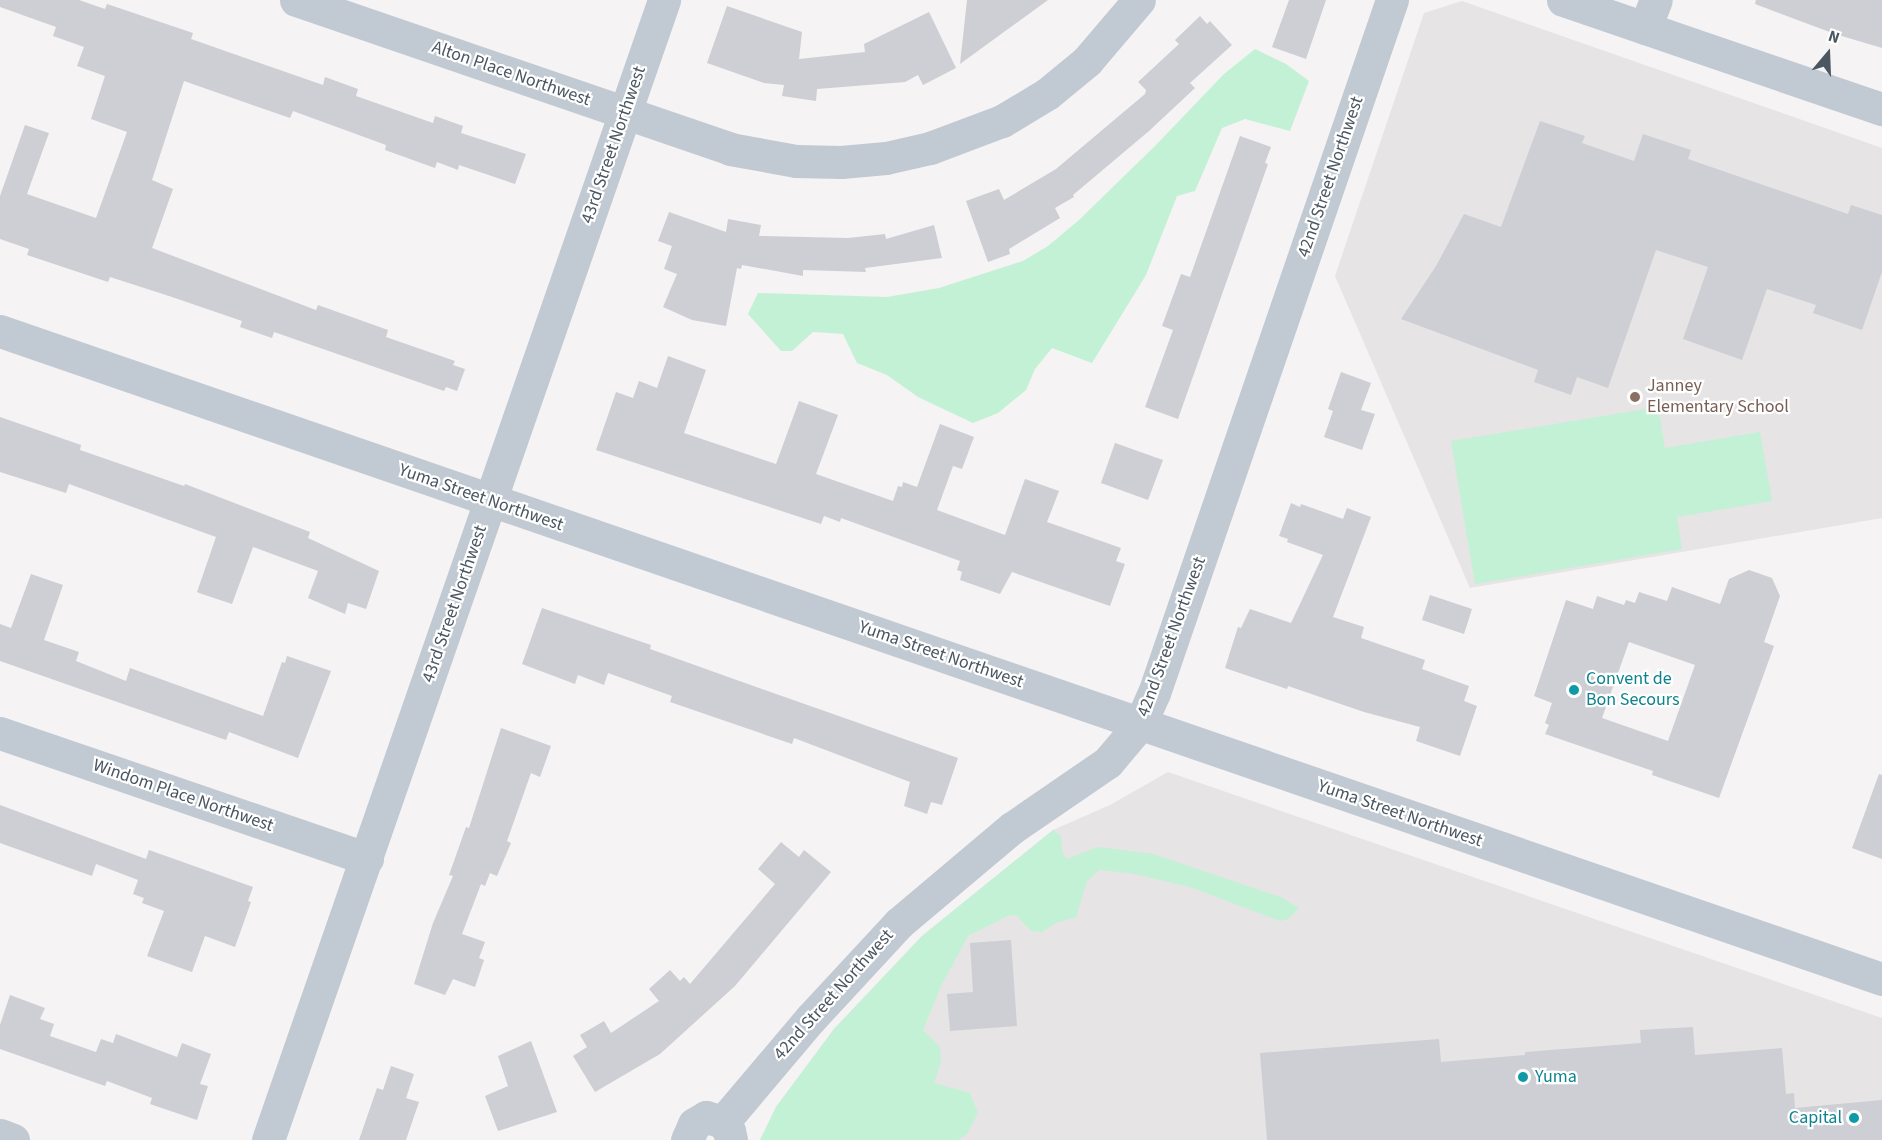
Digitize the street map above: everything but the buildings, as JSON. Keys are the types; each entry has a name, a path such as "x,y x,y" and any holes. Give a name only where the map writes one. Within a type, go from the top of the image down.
{"street":[{"name":"Alton Place Northwest","path":"296,0 624,114 730,148 774,158 841,162 908,153 979,131 1047,93 1087,61 1139,0"},
{"name":"43rd Street Northwest","path":"268,1140 664,0"},
{"name":"42nd Street Northwest","path":"681,1139 699,1120 713,1118 727,1131 811,1018 898,923 1012,828 1108,762 1140,724 1156,687 1392,0"},
{"path":"1563,0 1651,14 1882,109"},
{"name":"Yuma Street Northwest","path":"0,331 1882,979"},
{"name":"Windom Place Northwest","path":"0,733 367,859"},
{"path":"0,1136 13,1140"}],"shaded area":[{"name":"Janney Elementary School","path":"1462,1 1882,148 1882,518 1470,588 1335,276 1424,13"},
{"path":"1168,772 1882,1018 1882,1140 760,1140 776,1107 834,1029 922,936 1053,830 1110,805"}],"green space":[{"path":"1255,49 1286,64 1309,81 1290,131 1245,119 1222,128 1195,191 1177,196 1146,275 1092,363 1052,348 1035,369 1026,390 998,413 973,423 918,397 887,375 857,363 843,334 813,332 792,351 781,351 748,314 758,293 887,297 939,288 1023,261 1048,246 1079,220 1224,74"},
{"path":"1658,407 1665,448 1760,432 1772,501 1677,517 1682,549 1475,584 1451,441"},
{"path":"1053,830 1061,836 1062,852 1067,859 1098,847 1153,854 1283,898 1299,908 1288,919 1280,921 1190,887 1130,873 1099,870 1087,881 1076,917 1056,923 1042,932 1031,931 1016,915 1008,916 968,936 941,986 923,1030 940,1047 941,1062 934,1083 970,1093 978,1113 967,1134 958,1140 760,1140 776,1107 834,1029 922,936"}],"place":[{"name":"Janney Elementary School","path":"1635,397"},
{"name":"Convent de Bon Secours","path":"1574,690"},
{"name":"Yuma","path":"1523,1077"},
{"name":"Capital","path":"1854,1118"}]}
